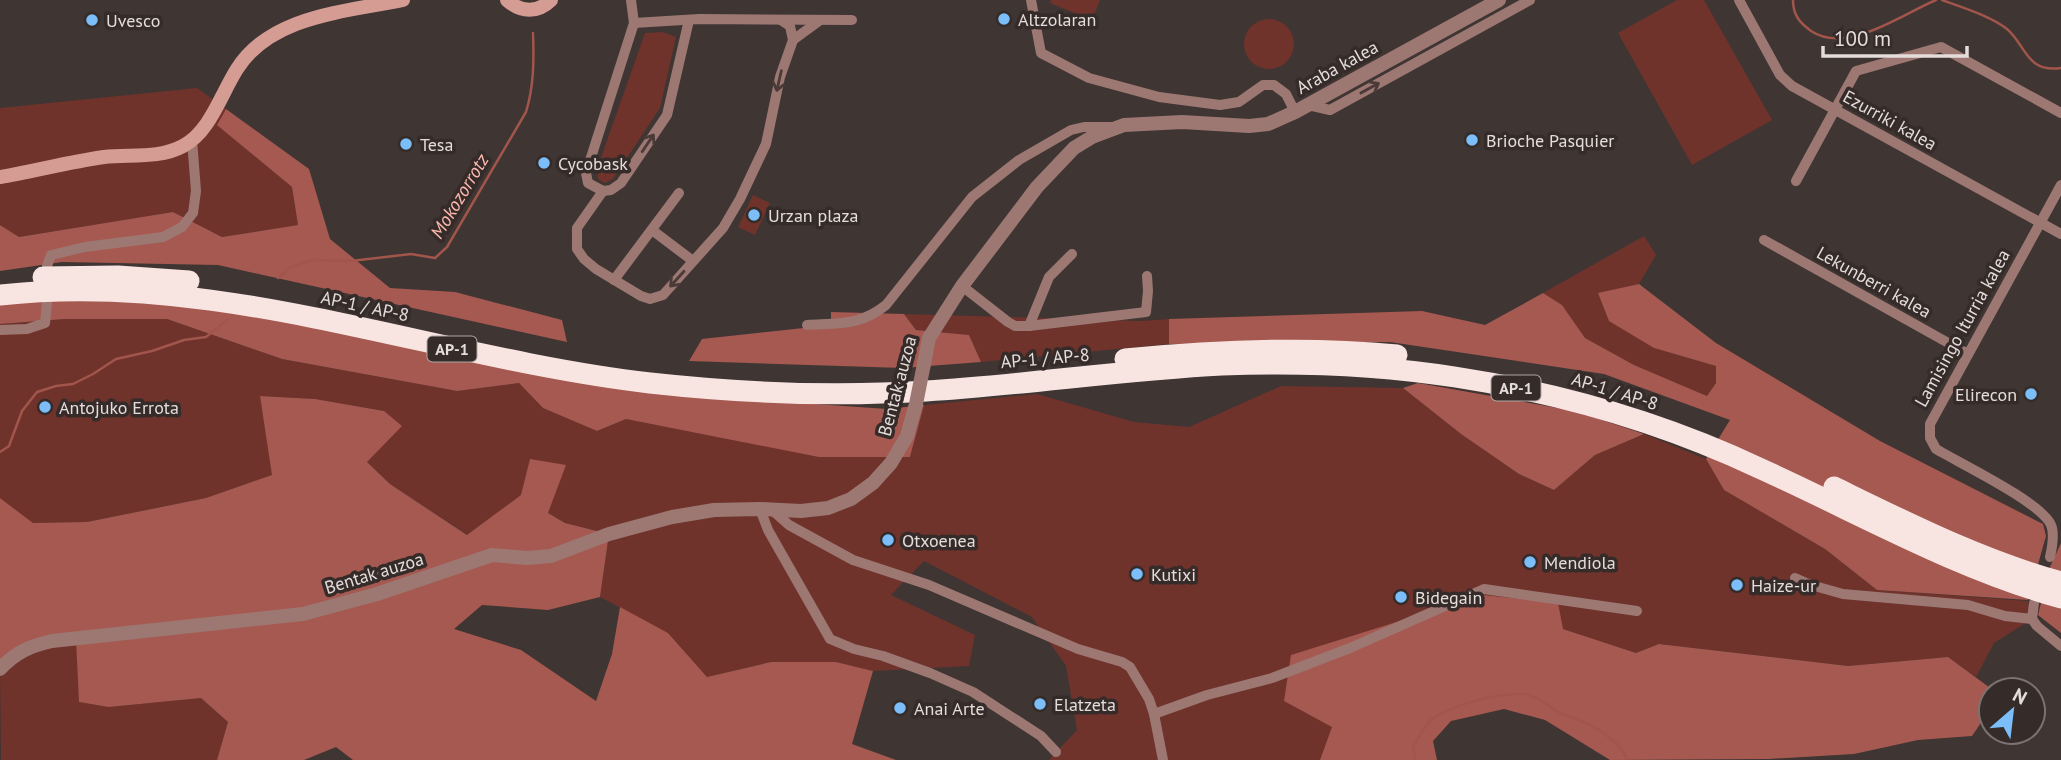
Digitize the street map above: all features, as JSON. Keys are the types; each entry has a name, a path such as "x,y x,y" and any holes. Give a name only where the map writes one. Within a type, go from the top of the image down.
{"highway":[{"name":"AP-1 / AP-8","path":"0,280 83,276 188,281 258,292 557,355 656,369 743,376 906,378 1180,353 1259,349 1352,351 1458,362 1574,386 1675,418 1760,452 1952,544 2061,582"},
{"name":"AP-1 / AP-8","path":"0,295 83,290 187,296 255,306 554,369 730,390 805,393 906,392 1181,368 1259,364 1364,367 1455,377 1570,400 1682,436 1755,466 1946,557 2007,581 2061,598"}],"main road":[{"path":"0,177 95,159 168,152 192,140 204,126 238,68 264,40 285,28 309,20 403,0"},
{"path":"507,0 526,10 541,8 551,0"}],"street":[{"path":"631,0 635,23 586,173 588,183 603,191 611,190 621,183 667,115 689,20"},
{"name":"Araba kalea","path":"1031,0 1041,53 1089,78 1159,97 1220,105 1239,103 1263,85 1274,85 1301,108 1490,2"},
{"path":"1301,108 1330,110 1530,0"},
{"name":"Ezurriki kalea","path":"1739,0 1780,75 1792,86 2061,234"},
{"path":"635,23 689,20 852,20"},
{"path":"603,191 577,228 577,249 584,260 641,296 650,299 663,295 728,222 766,144 780,77 793,40 790,26 781,20"},
{"path":"793,40 819,20"},
{"path":"1796,181 1856,72 1941,47 2061,113"},
{"name":"Bentak auzoa","path":"807,325 850,323 872,316 886,305 972,197 1019,160 1071,130 1182,122 1249,126 1268,124 1301,108"},
{"name":"Bentak auzoa","path":"0,669 14,655 28,647 52,641 303,614 377,594 492,555 527,558 551,556 609,534 672,517 713,510 801,511 828,508 851,499 873,483 891,463 907,436 929,338 962,286 1037,187 1074,148 1114,127"},
{"path":"47,266 51,255 85,247 163,237 182,227 193,214 196,191 192,140"},
{"name":"Lamisingo Iturria kalea","path":"2050,557 2053,545 2052,525 2038,508 1936,450 1930,438 1930,424 2061,185"},
{"path":"614,280 679,193"},
{"path":"652,230 693,261"},
{"name":"Lekunberri kalea","path":"1764,240 1968,354"},
{"path":"1029,326 1049,277 1072,254"},
{"path":"962,286 1008,322 1016,326 1029,326 1146,312 1147,276"},
{"path":"0,330 26,329 45,323 47,303"},
{"path":"765,509 853,560 929,585 1078,649 1122,662 1130,667 1142,685 1154,714 1163,760"},
{"path":"765,509 768,530 830,639 930,673 973,692 1041,736 1056,752"},
{"path":"1795,578 1843,594 1968,605 2004,616 2032,619"},
{"path":"1154,714 1207,695 1272,678 1350,648 1484,589 1637,611"},
{"path":"2034,603 2032,619 2061,646"}],"shaded area":[{"path":"1051,0 1100,0 1092,20 1050,3"},
{"path":"1677,0 1704,0 1772,120 1692,165 1618,33"},
{"path":"1269,19 1287,26 1294,44 1287,62 1269,69 1251,62 1244,44 1251,26"},
{"path":"662,32 676,37 660,108 613,179 605,183 598,179 597,169 645,33"},
{"path":"197,88 226,109 218,125 292,187 298,225 222,237 173,212 19,237 0,225 0,108"},
{"path":"226,109 309,169 330,239 390,288 455,292 562,320 567,342 218,265 62,262 0,271 0,225 19,237 173,212 222,237 298,225 292,187 217,125"},
{"name":"Urzan plaza","path":"753,195 770,203 755,235 738,227"},
{"path":"1644,236 1656,255 1639,284 1598,294 1654,348 1716,366 1716,383 1707,396 1634,365 1585,338 1562,305 1543,293"},
{"path":"1639,284 1716,343 1880,441 2043,524 2046,536 2028,600 1877,590 1825,549 1724,490 1706,459 1730,420 1604,374 1390,342 1169,344 1169,319 1422,311 1485,325 1543,293 1562,305 1585,338 1634,365 1707,396 1716,383 1716,366 1654,348 1609,321 1598,293"},
{"path":"89,295 188,300 699,396 887,409 924,405 910,457 819,457 626,419 597,431 543,408 519,383 457,391 282,359 167,319 65,319 0,324 0,305"},
{"path":"831,312 904,314 916,330 969,335 981,362 903,368 689,361 702,339 831,325"},
{"path":"904,314 1142,321 1169,319 1169,344 981,362 969,335 916,330"},
{"path":"65,319 167,319 282,359 457,391 519,383 543,408 597,431 626,419 679,429 910,457 924,405 1037,394 1134,422 1189,427 1281,386 1403,388 1461,434 1519,474 1554,490 1595,455 1644,434 1706,459 1724,490 1825,549 1877,590 2028,601 2032,619 1994,643 1976,677 1948,657 1848,666 1660,644 1636,653 1563,629 1332,728 1320,760 1049,760 1077,730 1066,666 1032,617 924,561 891,595 975,635 969,666 873,671 836,662 771,662 707,677 668,633 600,597 609,534 565,523 548,513 565,465 468,535 390,484 366,461 384,411 315,399 260,396 273,475 206,498 87,522 33,523 0,498 0,324"},
{"path":"1418,383 1575,411 1644,434 1595,455 1554,490 1519,474 1461,434 1403,388"},
{"path":"260,396 315,399 384,411 402,426 367,462 390,484 467,535 521,495 530,459 566,465 548,513 565,523 609,534 600,597 548,610 482,605 454,629 521,650 596,701 612,654 620,607 668,633 707,677 771,662 836,662 873,671 852,744 896,760 353,760 336,747 304,760 217,760 228,722 201,698 109,707 79,702 76,639 28,647 0,670 0,498 33,523 87,522 206,498 272,475"},
{"path":"2061,543 2061,633 2038,615 2050,567"},
{"path":"1483,595 1558,603 1563,629 1636,653 1659,644 1848,666 1948,657 1977,678 1977,729 1972,736 1918,740 1854,754 1769,759 1610,760 1545,720 1504,709 1451,721 1433,741 1437,760 1320,760 1332,727 1284,701 1291,655"},
{"path":"76,639 109,707 201,698 228,722 217,760 1,760 0,670 28,647"}],"waterway":[{"path":"1793,0 1796,14 1807,28 1825,37 1841,38 1874,30 1936,0"},
{"path":"1942,0 2000,24 2040,66 2061,68"},
{"name":"Mokozorrotz","path":"278,278 291,267 312,260 351,261 411,254 435,258 447,247 526,112 533,73 533,33"},
{"name":"Mokozorrotz","path":"0,452 9,446 22,411 37,392 73,384 116,359 184,340 206,337 227,320"},
{"path":"1415,760 1413,747 1431,720 1440,714 1490,697 1515,694 1535,697 1558,712 1600,731 1616,743 1628,760"}],"place":[{"name":"Altzolaran","path":"1004,19"},
{"name":"Uvesco","path":"92,20"},
{"name":"Brioche Pasquier","path":"1472,140"},
{"name":"Tesa","path":"406,144"},
{"name":"Cycobask","path":"544,163"},
{"name":"Urzan plaza","path":"754,215"},
{"name":"Elirecon","path":"2031,394"},
{"name":"Antojuko Errota","path":"45,407"},
{"name":"Otxoenea","path":"888,540"},
{"name":"Mendiola","path":"1530,562"},
{"name":"Kutixi","path":"1137,574"},
{"name":"Haize-ur","path":"1737,585"},
{"name":"Bidegain","path":"1401,597"},
{"name":"Elatzeta","path":"1040,704"},
{"name":"Anai Arte","path":"900,708"}]}
